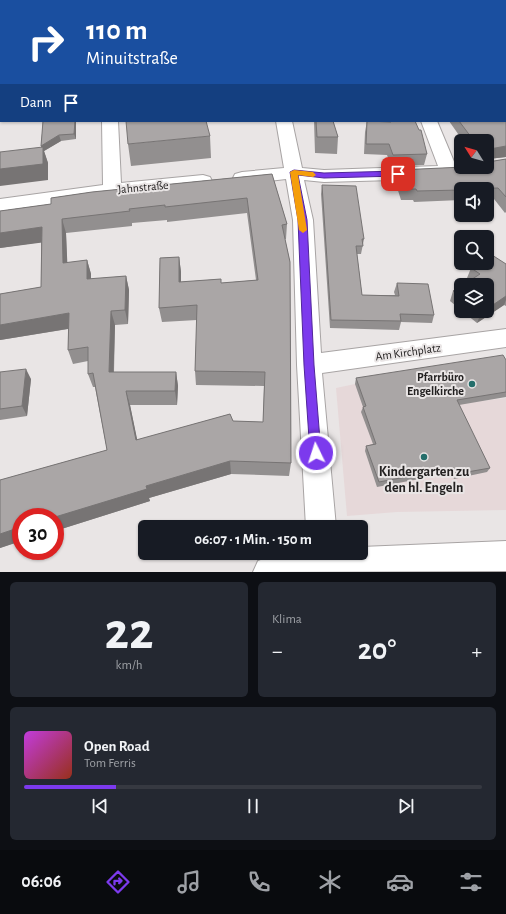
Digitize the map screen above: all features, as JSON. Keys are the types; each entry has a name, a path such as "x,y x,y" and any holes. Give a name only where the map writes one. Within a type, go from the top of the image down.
{"street":[{"name":"Jahnstraße","path":"110,122 112,190"},
{"path":"284,122 302,220 309,365 320,520"},
{"path":"429,122 449,171"},
{"name":"Jahnstraße","path":"0,205 112,190 294,172 324,176 454,170"},
{"name":"Am Kirchplatz","path":"309,365 506,338"},
{"path":"269,572 324,563 506,556"}],"shaded area":[{"name":"Kindergarten zu den hl. Engeln","path":"355,384 448,405 506,398 506,510 397,512 347,516 336,388"}],"building":[{"path":"43,122 75,122 74,134 59,135 41,146"},
{"path":"126,122 206,122 210,136 128,144"},
{"path":"316,122 333,122 338,137 317,137"},
{"path":"367,122 415,122 419,130 421,130 427,154 393,155 389,144 366,144"},
{"path":"460,122 506,122 506,146 494,148 494,134 469,134"},
{"path":"43,147 43,164 0,169 0,152"},
{"path":"506,159 506,197 498,188 494,188 494,182 454,182 454,190 417,191 416,189 404,189 398,170 454,167 454,174 494,174 494,161"},
{"path":"272,174 287,224 282,225 290,262 291,463 230,461 146,486 147,489 64,514 64,508 12,508 12,530 0,534 0,480 107,450 93,373 88,374 88,347 68,350 69,313 0,325 0,294 41,287 42,227 0,233 0,211 51,204 51,198 92,192","holes":["247,198 258,280 221,283 221,279 179,282 179,257 160,258 159,308 197,305 195,371 265,372 263,422 233,421 230,414 136,440 126,391 175,391 176,372 109,372 111,311 125,310 126,276 87,279 87,260 63,263 62,219 130,211 129,209 165,205 165,207"]},
{"path":"322,185 356,186 364,239 362,239 363,246 356,246 362,295 399,296 397,283 428,284 434,315 400,314 401,321 331,320"},
{"path":"494,256 506,264 506,296 494,304 494,278 474,278 480,274 474,270 494,270"},
{"path":"503,355 506,360 506,392 457,400 490,468 456,474 454,468 379,482 366,446 376,444 363,407 366,406 356,378"},
{"path":"26,369 22,406 0,409 0,372"}],"slow traffic":[{"path":"303,230 294,172 313,175"}],"place":[{"name":"Pfarrbüro Engelkirche","path":"472,384"},
{"name":"Kindergarten zu den hl. Engeln","path":"424,457"}],"route":[{"path":"316,453 309,365 302,220 294,172 324,176 398,174"}]}
